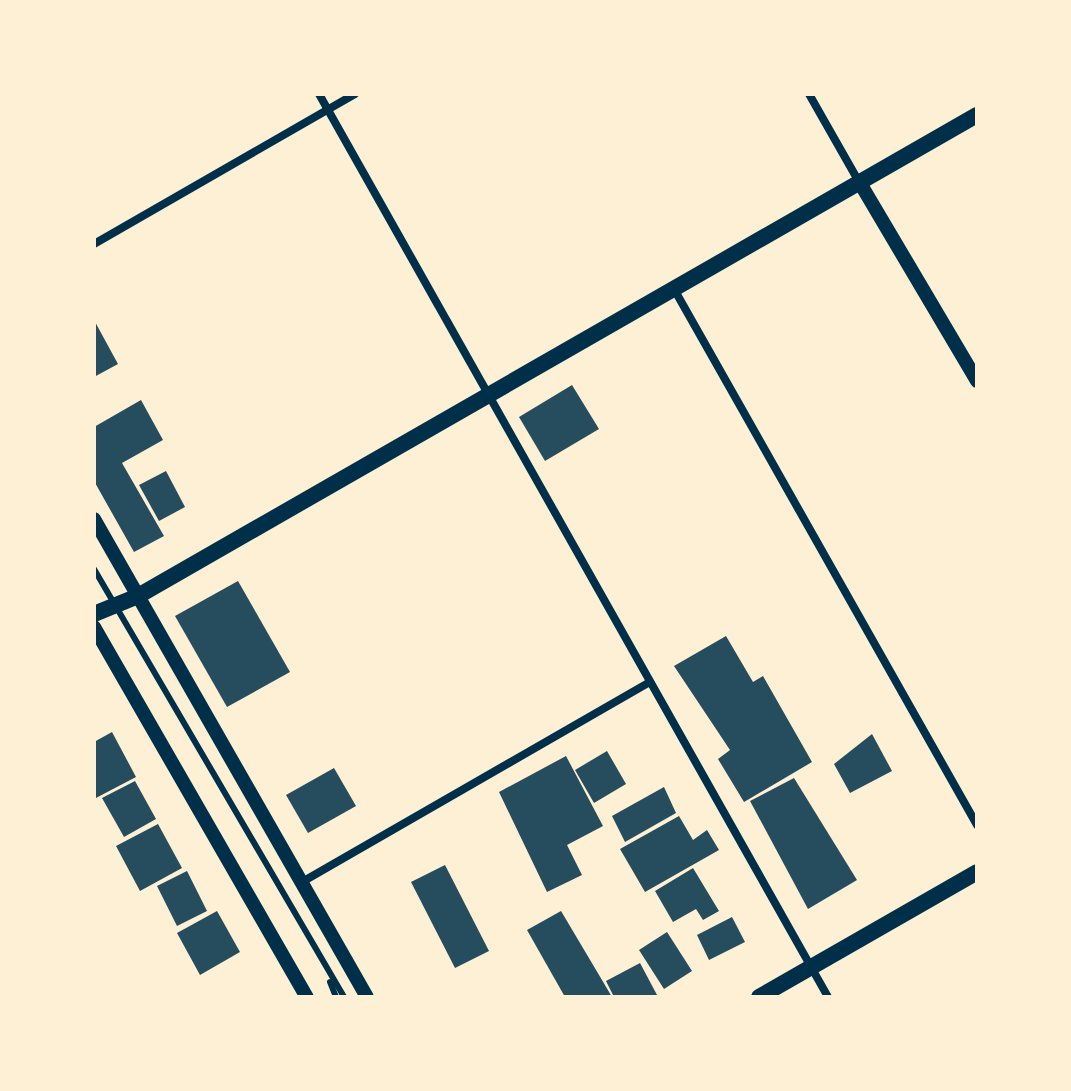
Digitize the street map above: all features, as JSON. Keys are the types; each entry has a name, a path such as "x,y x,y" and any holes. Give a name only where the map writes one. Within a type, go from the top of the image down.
{"main road":[{"path":"94,614 138,596 977,115"},
{"path":"759,997 977,872"}],"street":[{"path":"319,94 828,997"},
{"path":"94,244 355,94"},
{"path":"809,94 977,381"},
{"path":"674,289 977,825"},
{"path":"94,519 367,997"},
{"path":"94,627 307,997"},
{"path":"302,882 650,682"}],"lane":[{"path":"94,569 325,971 344,997"},
{"path":"325,971 336,997"}],"building":[{"path":"94,320 118,364 94,377"},
{"path":"572,385 599,429 545,461 519,417"},
{"path":"141,400 163,440 122,463 164,536 134,552 94,481 94,427"},
{"path":"166,471 185,507 159,521 139,485"},
{"path":"238,581 290,672 227,707 175,616"},
{"path":"726,636 753,682 763,676 812,762 744,802 718,759 730,750 674,666"},
{"path":"112,732 136,777 94,799 94,742"},
{"path":"872,734 892,771 850,793 834,764"},
{"path":"607,751 626,784 594,803 575,770"},
{"path":"566,756 603,826 567,845 582,875 547,892 499,792"},
{"path":"334,768 356,806 308,833 286,795"},
{"path":"794,778 857,880 808,909 750,801"},
{"path":"135,781 156,819 124,837 102,798"},
{"path":"664,787 676,813 625,842 612,816"},
{"path":"679,816 693,840 707,830 719,850 645,892 620,849"},
{"path":"158,824 182,868 140,891 116,846"},
{"path":"445,865 489,951 455,968 411,882"},
{"path":"693,868 719,911 703,920 696,909 673,922 655,891"},
{"path":"187,871 207,911 177,926 157,886"},
{"path":"217,911 240,952 200,975 177,933"},
{"path":"561,911 612,997 565,997 527,930"},
{"path":"732,917 745,942 709,960 697,935"},
{"path":"667,932 692,971 664,989 639,950"},
{"path":"640,963 657,995 614,997 606,981"}]}
